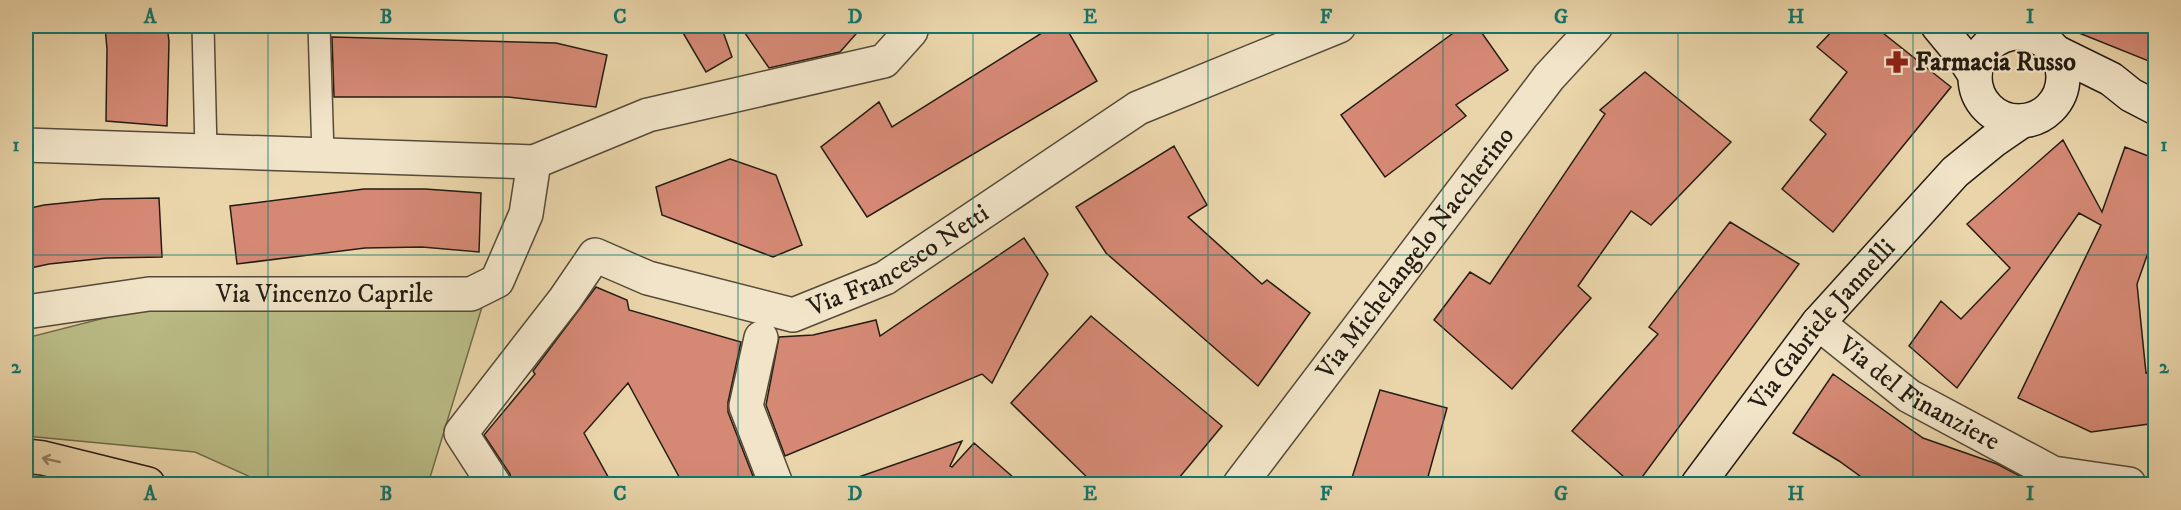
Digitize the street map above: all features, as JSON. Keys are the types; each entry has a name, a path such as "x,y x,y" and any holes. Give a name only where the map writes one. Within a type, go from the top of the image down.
{"highway":[{"path":"26,456 43,458 148,484"}],"street":[{"path":"26,145 534,162 648,115 884,61 911,31 912,26"},
{"name":"Via Francesco Netti","path":"494,484 461,433 565,298 595,255 648,278 793,315 885,278 1138,108 1339,26"},
{"name":"Via Michelangelo Naccherino","path":"1240,484 1549,77 1596,26"},
{"path":"1938,26 1962,55 1979,90 1995,114 2008,120 2022,121 2036,118 2056,100 2062,87 2060,60 2047,39"},
{"path":"1954,26 1998,38"},
{"path":"1979,90 1978,60 1986,47 1998,38 2012,33 2027,33 2047,39 2143,101"},
{"name":"Via Gabriele Jannelli","path":"1955,172 1972,137 1979,90"},
{"path":"2056,100 2106,90 2143,101"},
{"name":"Via Gabriele Jannelli","path":"1698,484 1818,323 1955,172 2022,121"},
{"name":"Via Vincenzo Caprile","path":"26,312 149,294 471,294 497,281 526,214 534,162"},
{"name":"Via del Finanziere","path":"1818,323 1909,396 2050,479 2129,484"},
{"path":"761,338 746,406 776,484"}],"lane":[{"path":"203,26 206,151"},
{"path":"319,26 323,155"}],"green space":[{"path":"482,307 428,484 266,484 195,452 26,436 26,338 132,311"}],"building":[{"path":"105,26 167,26 169,41 167,126 106,121"},
{"path":"679,26 721,26 732,57 706,72"},
{"path":"740,26 863,26 840,52 769,68"},
{"path":"1053,26 1065,26 1097,81 867,217 821,147 879,102 892,127"},
{"path":"1463,26 1477,26 1508,70 1456,105 1466,116 1385,177 1341,115"},
{"path":"1837,26 1874,26 1951,87 1833,232 1782,189 1826,134 1810,120 1847,72 1817,47"},
{"path":"2156,26 2156,64 2064,27"},
{"path":"332,37 556,43 607,55 596,107 507,97 334,97"},
{"path":"1645,72 1731,142 1651,225 1631,211 1578,286 1591,298 1512,389 1434,320 1470,272 1490,284 1605,114 1600,110"},
{"path":"2063,140 2102,212 2125,147 2156,159 2156,230 2137,284 2146,373 2156,371 2156,423 2091,432 2018,398 2101,225 2079,213 1957,388 1909,346 1941,301 1961,319 2010,268 1967,224"},
{"path":"1174,146 1207,205 1188,217 1262,284 1267,280 1310,313 1258,386 1106,253 1076,207"},
{"path":"730,159 776,175 802,245 773,257 662,215 656,187"},
{"path":"364,189 425,189 481,193 479,252 422,247 365,248 237,264 230,206"},
{"path":"159,198 162,257 106,258 49,264 26,269 26,209 103,199"},
{"path":"1730,222 1799,264 1637,484 1632,484 1572,431 1658,334 1649,327"},
{"path":"1024,238 1048,274 992,383 982,374 785,456 766,405 779,337 813,335 876,320 880,336"},
{"path":"596,287 627,300 629,310 741,342 728,402 728,412 756,484 683,484 628,383 584,433 612,484 512,484 510,474 484,435 535,374 533,371"},
{"path":"1091,316 1222,426 1174,484 1094,484 1011,403"},
{"path":"1833,374 1923,438 1997,464 2035,484 1871,484 1793,433"},
{"path":"1380,390 1447,408 1426,484 1350,484"},
{"path":"962,441 950,466 952,467 974,443 1021,484 851,484 850,480"}],"place":[{"name":"Farmacia Russo","path":"1897,62"}]}
